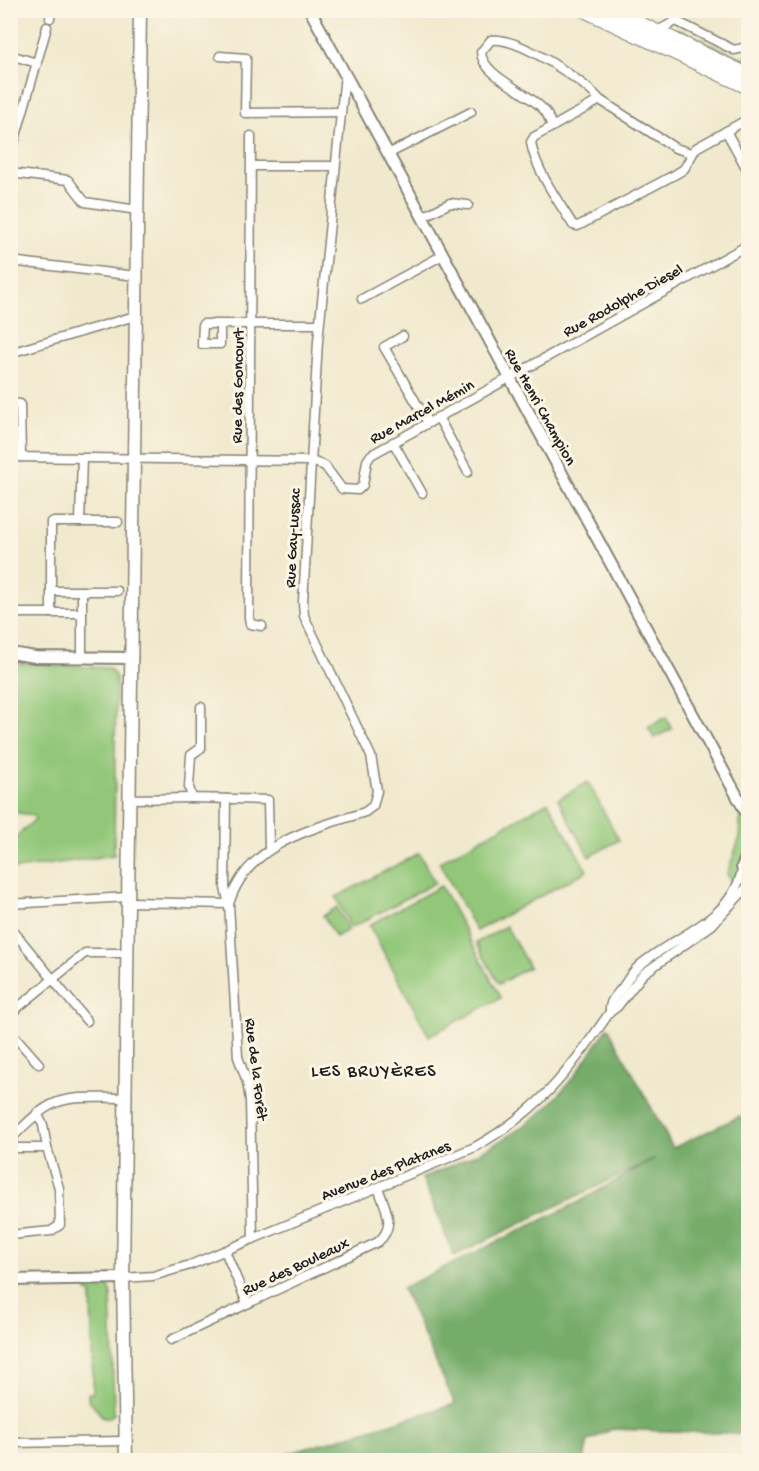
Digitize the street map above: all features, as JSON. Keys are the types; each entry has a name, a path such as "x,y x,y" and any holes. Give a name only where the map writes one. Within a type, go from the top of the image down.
{"main road":[{"path":"126,1461 123,1278 140,10"},
{"path":"584,10 748,87"},
{"path":"610,10 748,75"}],"street":[{"name":"Rue Henri Champion","path":"310,10 748,816"},
{"path":"676,21 677,10"},
{"path":"10,157 50,18"},
{"path":"657,32 676,21"},
{"path":"676,21 734,50 747,49"},
{"path":"552,127 545,110 495,74 485,63 481,52 491,40 506,41 568,71 600,100 675,148 691,153"},
{"path":"10,56 37,63"},
{"path":"220,56 246,58 245,113 340,112"},
{"name":"Rue Gay-Lussac","path":"229,904 247,872 269,848 365,812 373,806 377,791 371,756 304,616 319,324 345,74"},
{"path":"600,100 534,137 531,142 532,150 573,225 586,222 670,178 684,169 691,153 748,118"},
{"path":"388,154 471,112"},
{"path":"726,130 748,171"},
{"name":"Rue des Goncourt","path":"251,136 253,166 249,617 250,624 262,626"},
{"path":"253,166 335,166"},
{"path":"10,173 68,180 85,202 137,210"},
{"path":"422,217 450,203 468,205"},
{"name":"Rue Rodolphe Diesel","path":"510,378 748,245"},
{"path":"362,299 443,255"},
{"path":"10,261 136,276"},
{"path":"10,353 135,316"},
{"path":"220,324 319,324"},
{"path":"403,336 384,347 428,423"},
{"name":"Rue Marcel Mémin","path":"311,461 325,466 342,489 354,491 363,485 366,461 371,455 510,378"},
{"path":"10,403 20,404 21,457"},
{"path":"438,417 468,471"},
{"path":"393,442 422,493"},
{"path":"10,457 311,461"},
{"path":"80,522 82,458"},
{"path":"51,613 51,522 118,522"},
{"path":"51,591 117,591"},
{"path":"82,591 82,658"},
{"path":"19,613 82,613"},
{"path":"10,653 82,658 132,658"},
{"path":"192,798 189,787 191,755 201,748 201,707"},
{"path":"130,799 268,800 269,848"},
{"name":"Rue de la Forêt","path":"226,799 225,888 229,904 238,1057 248,1082 250,1100 253,1239"},
{"path":"745,874 743,860 748,853"},
{"name":"Avenue des Platanes","path":"610,1012 609,1004 639,966 696,929 720,910 745,874"},
{"name":"Avenue des Platanes","path":"123,1278 171,1272 475,1147 527,1114 561,1080 610,1012 643,974 712,925 748,886"},
{"path":"10,904 128,900 229,904"},
{"path":"10,927 87,1021"},
{"path":"10,1014 85,953 128,953"},
{"path":"10,1031 39,1064"},
{"path":"10,1140 37,1113 54,1102 65,1099 126,1098"},
{"path":"10,1235 51,1230 60,1225 58,1188 43,1125 37,1113"},
{"path":"10,1145 18,1148 47,1148"},
{"name":"Rue des Bouleaux","path":"171,1340 356,1253 384,1237 389,1222 378,1188"},
{"path":"225,1251 247,1303"},
{"path":"10,1280 123,1278"},
{"path":"10,1443 125,1441"}],"green space":[{"path":"677,29 740,57 748,55 748,70 668,33"},
{"path":"11,663 109,668 116,677 114,855 11,870 11,842 35,819 33,815 11,812"},
{"path":"666,717 672,729 654,738 648,727"},
{"path":"588,782 619,840 589,857 558,799"},
{"path":"548,802 587,871 476,931 439,862"},
{"path":"740,808 748,817 748,853 746,855 748,894 737,884 735,889 727,874 740,837"},
{"path":"419,853 435,883 353,927 350,926 336,897"},
{"path":"441,886 501,998 429,1036 369,925"},
{"path":"337,907 348,930 336,937 323,916"},
{"path":"506,926 529,967 499,984 476,943"},
{"path":"608,1027 673,1148 740,1116 748,1131 748,1434 612,1429 588,1441 584,1460 267,1460 455,1404 402,1288 579,1202 655,1158 454,1256 422,1178 497,1143 539,1114 568,1084"},
{"path":"93,1285 108,1286 111,1290 114,1414 108,1418 102,1416 88,1399 88,1393 92,1394 93,1389 91,1293 87,1292 87,1289"}],"district":[{"name":"LES BRUYÈRES","path":"374,1070"}]}
